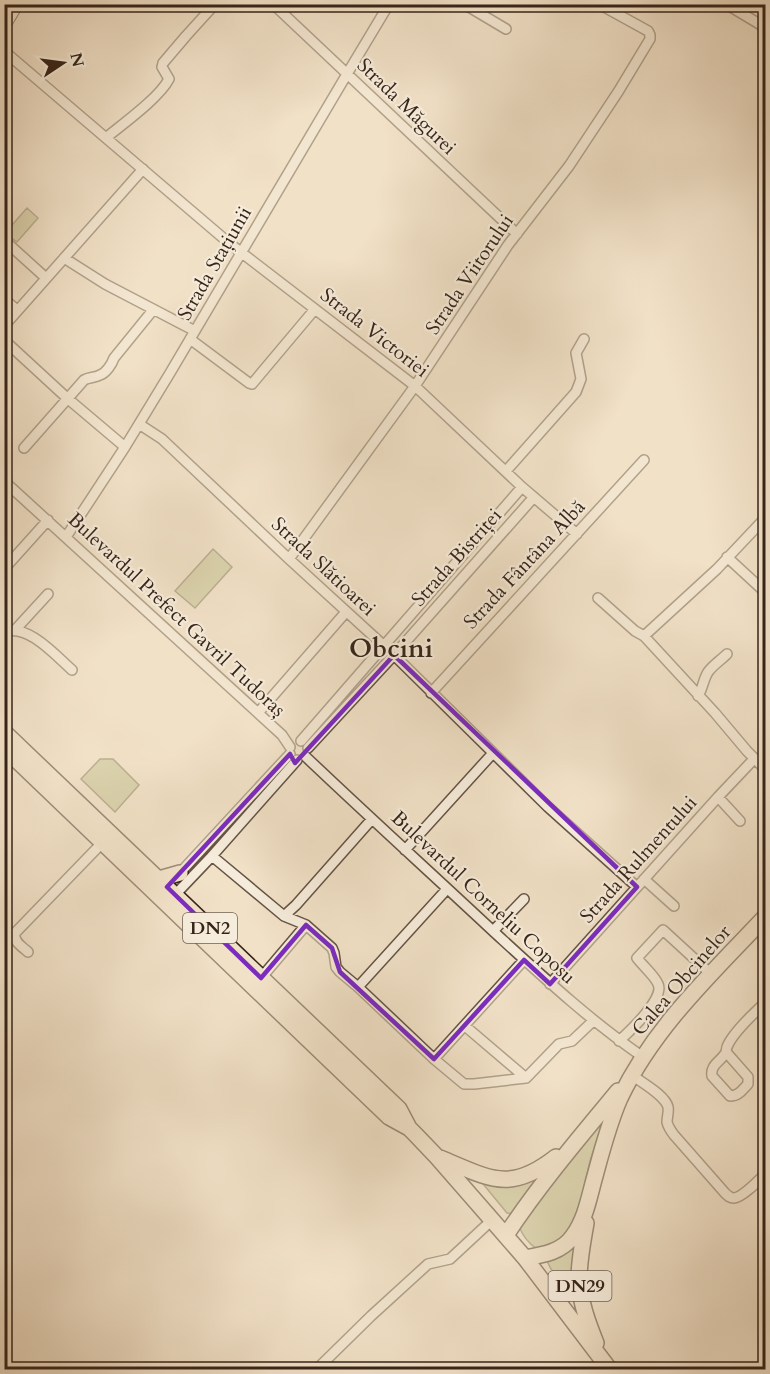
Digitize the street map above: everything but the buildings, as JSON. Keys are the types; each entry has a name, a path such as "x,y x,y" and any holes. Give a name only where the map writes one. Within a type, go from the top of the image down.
{"main road":[{"name":"DN2","path":"4,732 166,892 261,978 399,1109 409,1128 525,1258"},
{"name":"DN2","path":"4,748 103,842 166,892 249,984 389,1118 409,1128"},
{"path":"166,892 180,873"},
{"name":"Calea Obcinelor","path":"525,1258 555,1251 567,1243 578,1230 588,1208 609,1124 632,1075 671,1019 765,916"},
{"name":"Calea Obcinelor","path":"506,1235 533,1195 632,1075"},
{"name":"DN2","path":"437,1157 490,1178 506,1180 534,1172 575,1142"},
{"name":"DN29","path":"588,1208 580,1257 580,1287 589,1326 606,1365"},
{"name":"DN29","path":"525,1258 606,1365"}],"street":[{"path":"4,24 16,4"},
{"path":"107,137 165,86 169,79 162,67 164,63 215,4"},
{"name":"Strada Măgurei","path":"273,4 517,234"},
{"name":"Strada Stațiunii","path":"66,537 125,447 193,335 389,4"},
{"path":"464,4 506,29"},
{"name":"Strada Viitorului","path":"289,559 415,386 517,234 569,166 650,39 648,31 599,4"},
{"path":"726,4 765,28"},
{"name":"Strada Victoriei","path":"4,51 241,252 415,386 522,487 577,534"},
{"path":"4,326 143,169"},
{"path":"4,240 46,278"},
{"path":"64,258 193,335 252,384 315,309"},
{"path":"4,299 17,310"},
{"path":"24,448 84,380 101,375 113,363 114,358 153,310"},
{"path":"506,471 576,392 581,379 576,353 584,339"},
{"path":"4,340 125,447"},
{"name":"Strada Slătioarei","path":"139,424 162,440 394,655 585,842 637,887"},
{"name":"Strada Fântâna Albă","path":"431,693 644,460"},
{"name":"Bulevardul Prefect Gavril Tudoraș","path":"4,481 298,750"},
{"name":"Strada Bistriței","path":"166,892 212,856 384,646 522,487"},
{"name":"Strada Bistriței","path":"180,873 298,750 394,655 534,497"},
{"path":"644,636 717,569 765,517"},
{"name":"Bulevardul Prefect Gavril Tudoraș","path":"4,569 48,520"},
{"path":"727,557 765,593"},
{"path":"15,630 48,594"},
{"path":"598,598 634,631 644,636 765,770"},
{"path":"258,713 346,612"},
{"path":"4,632 15,630 33,636 72,670"},
{"path":"698,696 708,673 727,654"},
{"name":"Bulevardul Corneliu Coposu","path":"298,750 550,984 593,1021 643,1058"},
{"path":"405,850 493,753"},
{"name":"Strada Rulmentului","path":"550,984 754,759"},
{"path":"718,797 740,821"},
{"path":"284,916 372,819"},
{"path":"28,952 15,940 15,933 103,842"},
{"path":"212,856 284,916 306,925 332,948 336,967 340,972 464,1084 526,1077 559,1044 572,1041 593,1021"},
{"path":"644,879 675,906"},
{"path":"358,987 447,889"},
{"path":"493,931 524,899"},
{"path":"261,978 306,925"},
{"path":"619,1041 654,1003 659,993 659,985 637,958 663,930 711,974"},
{"path":"434,1059 524,960"},
{"path":"726,1052 748,1077 748,1084 738,1095 730,1096 711,1072 726,1052 727,1045 765,1002"},
{"path":"465,1026 526,1077"},
{"path":"632,1075 666,1102 668,1126 725,1194 735,1198 741,1195 765,1173"},
{"path":"316,1370 428,1264 450,1259 492,1220"}],"highlighted area":[{"path":"394,655 637,887 550,984 524,960 434,1059 340,972 332,948 306,925 261,978 167,887 290,754 295,763"}],"shaded area":[{"path":"27,208 38,218 17,242 5,233"},
{"path":"213,549 232,567 195,608 175,591"},
{"path":"100,759 113,759 139,785 115,812 81,779"},
{"path":"606,1111 570,1234 560,1244 537,1249 526,1239 519,1226"},
{"path":"554,1162 513,1214 507,1213 479,1179"},
{"path":"577,1242 576,1293 570,1294 547,1261"}],"district":[{"name":"Obcini","path":"391,648"}]}
